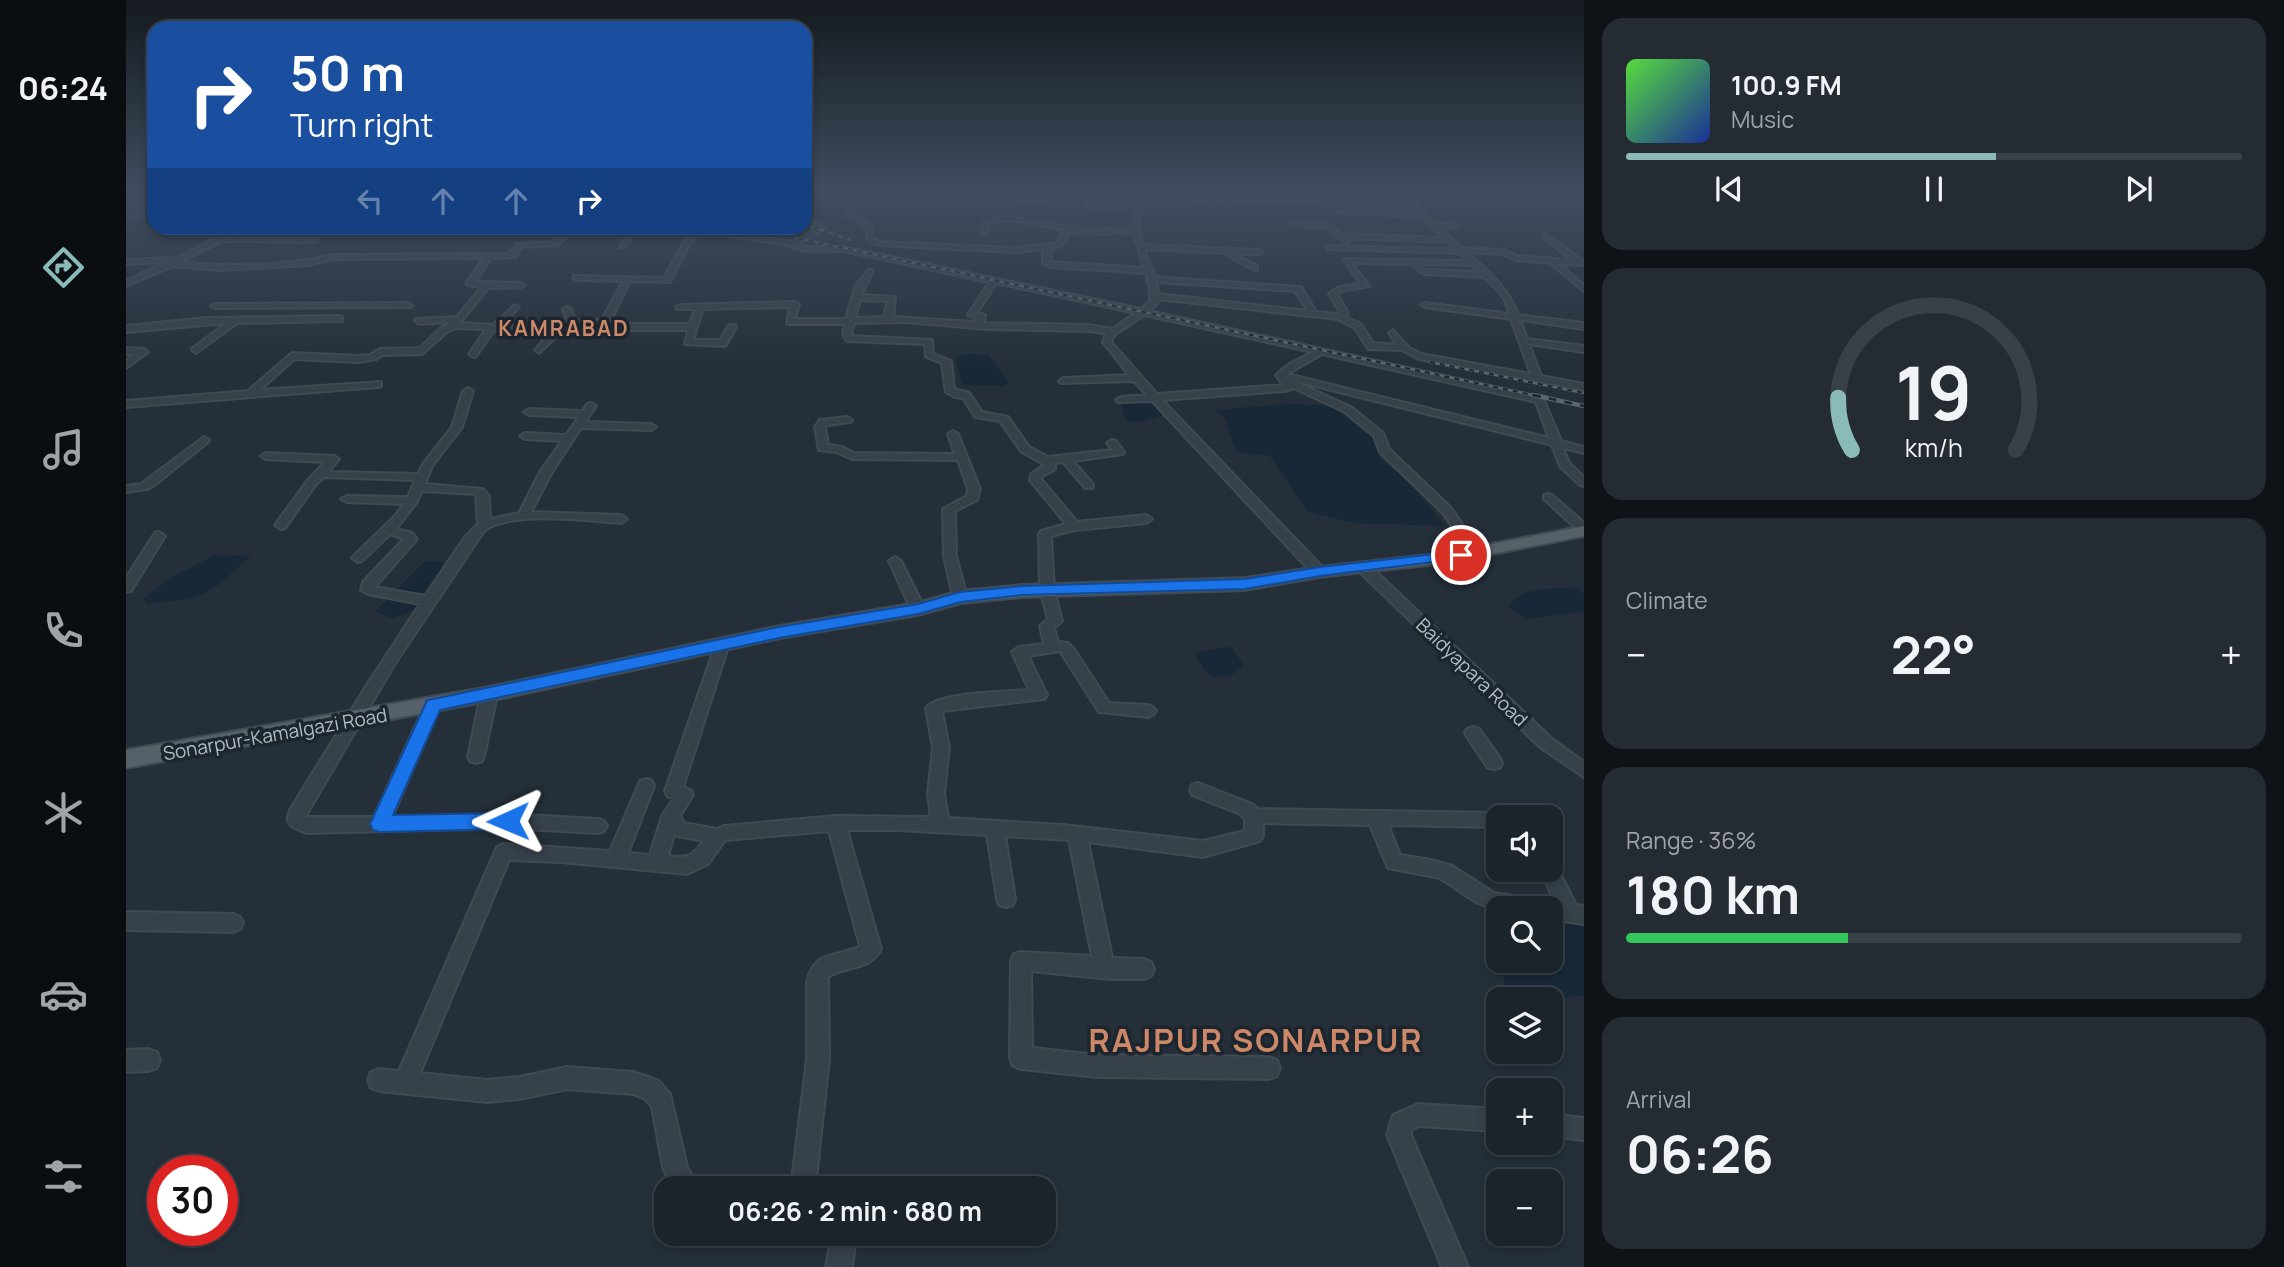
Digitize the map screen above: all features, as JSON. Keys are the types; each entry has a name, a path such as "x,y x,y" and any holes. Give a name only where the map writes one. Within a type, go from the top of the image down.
{"main road":[{"name":"Sonarpur-Kamalgazi Road","path":"126,759 433,705 722,644 918,609 960,597 1199,583 1245,584 1475,552 1584,530"}],"street":[{"path":"126,284 200,249"},
{"path":"126,262 173,262 221,268 310,263 332,257 510,256 516,249"},
{"path":"577,278 667,280 683,249"},
{"path":"809,249 840,249"},
{"path":"845,249 1320,351 1540,402"},
{"path":"995,249 1029,249"},
{"path":"1047,249 1047,263 1051,265 1298,289 1313,313"},
{"path":"1141,249 1155,296 1153,303 1140,312 1136,321 1110,334 1107,342 1136,378 1156,395 1320,572"},
{"path":"1184,249 1259,252"},
{"path":"1423,249 1501,252 1516,258 1580,263 1562,249"},
{"path":"1462,250 1508,298 1537,378"},
{"path":"1223,251 1254,268"},
{"path":"488,257 470,284 521,285"},
{"path":"1339,317 1344,313 1333,294 1339,289 1366,286 1347,261 1475,263"},
{"path":"1552,261 1584,289"},
{"path":"1409,262 1424,272 1488,275"},
{"path":"310,263 321,273"},
{"path":"869,271 856,297 847,334 850,339 929,342 929,355 946,361 948,390 958,396 965,396 979,415 1005,416 1027,451 1046,461 1051,467 1035,476 1036,481 1074,526"},
{"path":"627,280 603,327 691,327"},
{"path":"979,325 982,317 972,315 972,312 982,302 993,281"},
{"path":"252,393 292,356 359,359 373,357 380,352 422,351 456,322 486,286"},
{"path":"1155,296 1339,317 1358,326 1370,346 1404,348 1419,356 1584,387"},
{"path":"856,297 892,299 888,320"},
{"path":"680,307 795,304 790,322 888,320 1088,328 1116,332"},
{"path":"1425,304 1584,326"},
{"path":"215,306 408,305"},
{"path":"196,350 253,306"},
{"path":"473,354 494,327 515,307"},
{"path":"700,307 688,342 723,344 732,327"},
{"path":"539,350 570,317 567,309"},
{"path":"126,329 234,321 339,319"},
{"path":"419,321 556,331"},
{"path":"565,322 604,323"},
{"path":"126,350 158,326"},
{"path":"1394,333 1404,348"},
{"path":"1525,341 1584,349"},
{"path":"126,350 144,352 126,365"},
{"path":"1281,375 1287,367 1307,360 1320,351"},
{"path":"1281,375 1290,384 1307,389 1347,410 1379,435 1384,450 1447,511 1475,552"},
{"path":"1281,375 1584,450"},
{"path":"1064,381 1136,378"},
{"path":"1417,382 1540,402"},
{"path":"126,404 378,384"},
{"path":"1121,400 1156,395 1285,388 1290,384"},
{"path":"358,558 399,519 412,501 433,457 457,427 468,391"},
{"path":"1540,402 1564,464 1584,483"},
{"path":"523,516 547,472 589,410 529,412"},
{"path":"847,420 824,422 820,427 823,448 838,449 852,456 962,457"},
{"path":"579,425 651,427"},
{"path":"954,434 974,489 973,498 950,507 948,518 950,556 960,597"},
{"path":"525,436 571,438"},
{"path":"126,489 144,487 204,440"},
{"path":"1046,461 1119,452 1112,443"},
{"path":"265,457 334,459 323,474 312,482 281,525"},
{"path":"1065,458 1089,486"},
{"path":"323,474 420,482 479,491 483,496 484,525 427,601 351,720 296,815 296,821 307,825 508,821 598,825"},
{"path":"1548,497 1584,530"},
{"path":"347,499 412,501"},
{"path":"484,525 523,516 621,519"},
{"path":"1052,648 1047,626 1055,621 1047,590 1045,534 1074,526 1146,519"},
{"path":"387,530 411,539 368,585 368,590 427,601"},
{"path":"126,588 159,536"},
{"path":"895,561 918,609"},
{"name":"Baidyapara Road","path":"1364,568 1546,743 1584,771"},
{"path":"657,863 671,816 685,795 673,791 722,644"},
{"path":"941,826 936,794 941,748 933,708 943,704 1039,695 1019,652 1063,646 1104,708 1148,712"},
{"path":"476,757 489,694"},
{"path":"380,824 433,705"},
{"path":"1473,733 1494,763"},
{"path":"616,859 646,786"},
{"path":"1198,790 1246,809 1254,816 1486,820"},
{"path":"671,816 678,829 716,836 836,823 995,828 1077,834 1203,849 1254,836 1254,816"},
{"path":"1376,818 1394,862 1437,869 1453,876 1489,900 1577,914"},
{"path":"804,1176 818,1059 819,972 836,961 861,958 871,949 836,823"},
{"path":"995,828 1006,900"},
{"path":"1077,834 1101,958 1107,968"},
{"path":"405,1083 503,852 687,866 698,864 704,859 716,836"},
{"path":"1557,882 1577,914"},
{"path":"126,921 233,923"},
{"path":"1144,969 1021,961 1021,1058 1097,1066 1269,1068"},
{"path":"126,1061 149,1060"},
{"path":"379,1080 487,1091 519,1088 567,1078 633,1083 651,1090 662,1102 678,1176"},
{"path":"1455,1267 1399,1135 1401,1124 1418,1115 1486,1119"},
{"path":"1563,1127 1584,1129"},
{"path":"839,1267 842,1246"}],"water":[{"path":"969,354 988,355 1009,382 1005,386 963,385 955,357"},
{"path":"1153,397 1168,414 1138,422 1126,421 1119,398"},
{"path":"1291,404 1336,406 1384,446 1379,458 1408,481 1445,526 1353,523 1307,511 1270,456 1236,452 1224,416 1212,410"},
{"path":"214,555 251,556 220,584 195,598 148,604 143,599 167,580"},
{"path":"425,561 445,562 415,610 392,618 375,611"},
{"path":"1577,587 1584,594 1584,611 1526,619 1509,607 1514,600 1530,592"},
{"path":"1232,648 1244,666 1230,676 1213,677 1204,670 1194,653"},
{"path":"1563,919 1578,921 1584,928 1584,995 1563,998 1563,987 1508,987 1503,973 1563,973"}],"railway":[{"path":"849,249 1542,397"},
{"path":"1430,362 1584,393"},
{"path":"1533,395 1584,406"}],"district":[{"name":"KAMRABAD","path":"564,329"},
{"name":"RAJPUR SONARPUR","path":"1256,1041"}],"route":[{"path":"508,821 380,824 433,705 779,632 918,609 960,597 1022,591 1199,583 1245,584 1461,555"}]}
